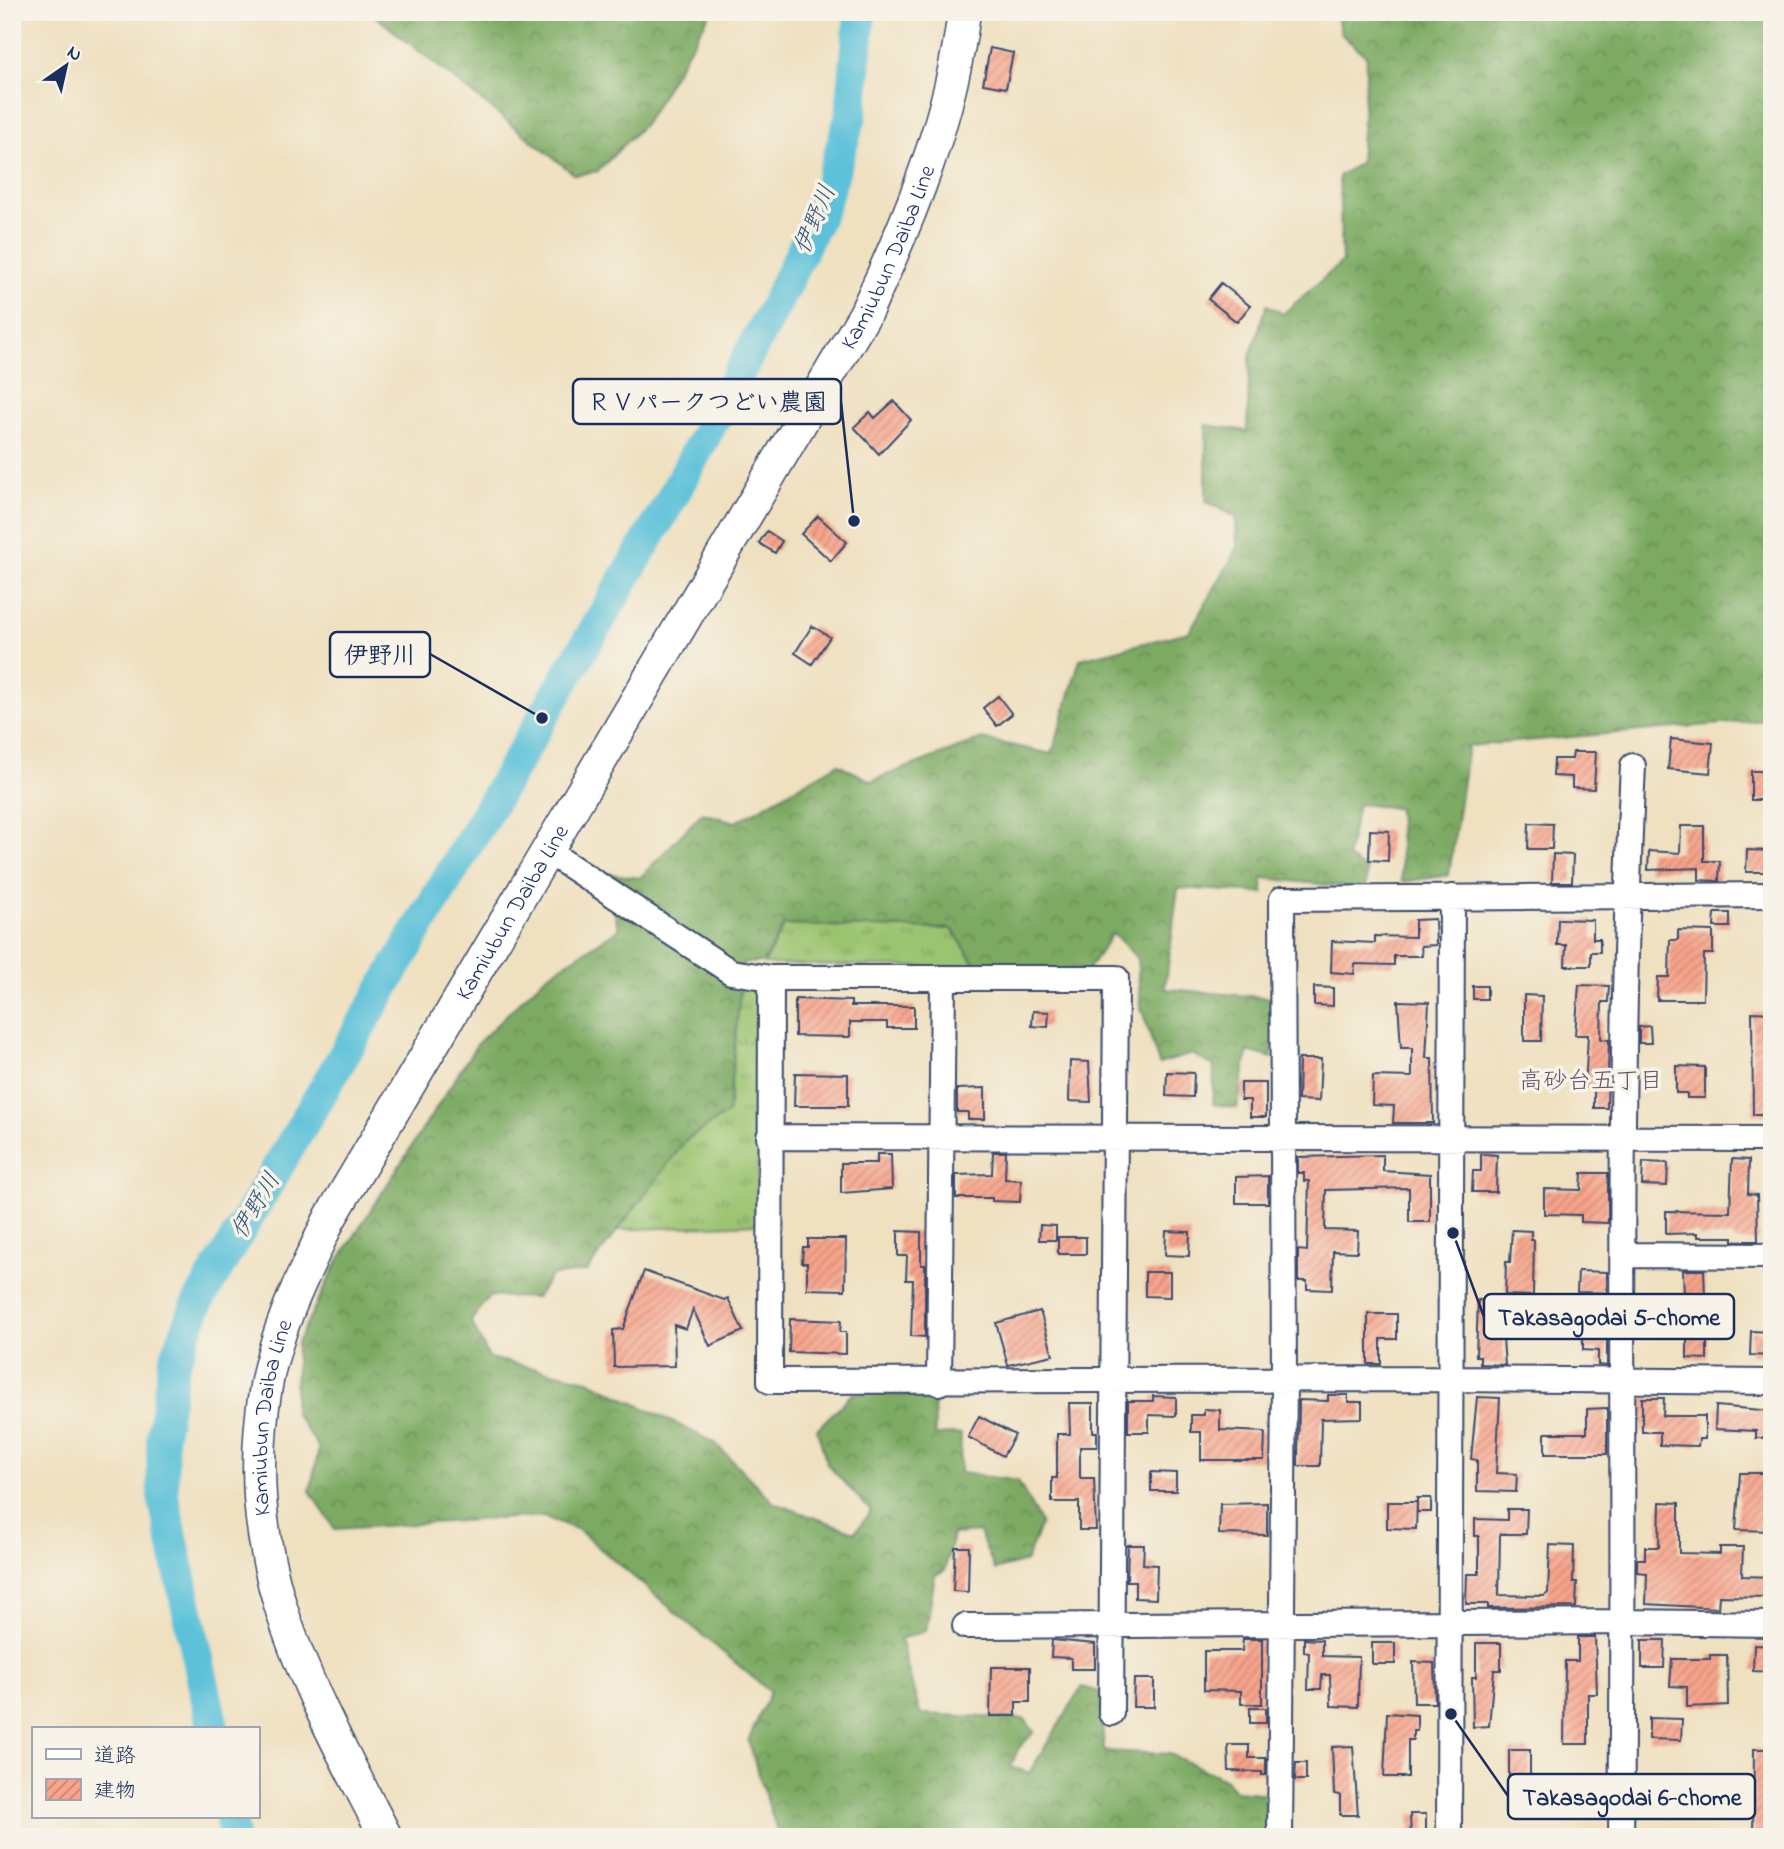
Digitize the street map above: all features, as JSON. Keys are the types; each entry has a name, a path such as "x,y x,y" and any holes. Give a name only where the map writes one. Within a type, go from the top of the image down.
{"main road":[{"name":"Kamiubun Daiba Line","path":"386,1837 308,1684 277,1603 260,1515 260,1438 266,1384 301,1281 330,1218 865,314 900,241 929,164 951,80 964,12"}],"street":[{"path":"1621,1837 1624,1622 1623,1138 1627,894 1633,766"},
{"path":"547,851 731,972 771,978 1115,978 1111,1713"},
{"path":"1280,1837 1284,1379 1282,899 1627,894 1772,895"},
{"path":"1449,1837 1452,1622 1451,897"},
{"path":"771,978 770,1381 939,1383 1451,1379 1772,1382"},
{"path":"939,1383 943,978"},
{"path":"769,1137 1772,1139"},
{"path":"1625,1255 1772,1256"},
{"path":"965,1626 1452,1622 1772,1624"}],"green space":[{"path":"370,12 711,12 646,122 598,171 575,175"},
{"path":"1336,12 1772,12 1772,693 1766,720 1468,746 1449,875 1402,882 1398,808 1358,804 1347,857 1367,871 1366,889 1263,878 1263,893 1178,888 1165,989 1273,998 1272,1058 1248,1051 1237,1108 1213,1104 1214,1066 1192,1054 1159,1064 1141,1007 1137,958 1113,933 1087,971 978,968 952,929 784,925 763,962 743,963 728,1113 686,1140 587,1271 551,1276 536,1298 489,1296 471,1321 489,1358 588,1380 715,1443 774,1503 855,1532 871,1511 827,1464 817,1429 853,1393 934,1396 935,1435 961,1434 960,1473 1018,1481 1041,1524 1026,1561 995,1570 979,1532 953,1534 945,1570 935,1575 926,1631 900,1639 920,1714 1025,1719 1034,1732 1018,1749 1011,1767 1029,1773 1082,1687 1100,1692 1104,1751 1170,1754 1227,1780 1235,1791 1270,1794 1272,1837 779,1837 748,1741 770,1692 577,1529 542,1516 335,1529 310,1491 319,1448 294,1412 297,1343 337,1263 478,1043 546,976 619,929 604,873 640,878 702,813 736,822 838,764 871,781 982,739 1052,754 1080,659 1189,632 1237,549 1236,517 1206,501 1206,425 1247,431 1250,356 1267,305 1283,314 1342,262 1339,176 1360,163 1367,57 1341,34"},
{"path":"784,925 952,929 978,968 764,964"},
{"path":"739,985 763,985 757,1224 616,1230 686,1140 728,1113"}],"building":[{"path":"990,48 1013,53 1006,88 983,84"},
{"path":"1221,283 1250,306 1237,322 1208,299"},
{"path":"894,401 911,420 879,454 854,427 870,412 875,418"},
{"path":"818,516 847,542 831,561 801,534"},
{"path":"767,531 782,541 775,553 759,543"},
{"path":"812,626 830,637 812,664 795,653"},
{"path":"998,696 1012,714 997,726 983,708"},
{"path":"1671,739 1713,743 1710,773 1668,769"},
{"path":"1573,752 1596,752 1594,789 1572,788 1572,777 1553,776 1554,759 1572,759"},
{"path":"1751,771 1772,771 1772,800 1751,800"},
{"path":"1529,823 1553,824 1552,849 1528,849"},
{"path":"1681,826 1704,826 1704,861 1720,861 1719,881 1699,880 1699,868 1648,870 1649,851 1680,853"},
{"path":"1370,830 1389,831 1388,861 1369,860"},
{"path":"1747,850 1772,851 1772,872 1746,872"},
{"path":"1553,854 1573,855 1572,882 1552,882"},
{"path":"1715,913 1730,913 1730,927 1714,927"},
{"path":"1435,919 1436,945 1421,946 1422,956 1394,956 1394,965 1355,964 1354,974 1331,972 1332,941 1375,943 1375,936 1415,937 1415,920"},
{"path":"1558,919 1593,920 1593,939 1600,939 1600,952 1591,952 1591,966 1565,966 1566,945 1557,945"},
{"path":"1678,930 1713,931 1713,954 1704,954 1703,1000 1657,1000 1658,977 1669,977 1670,940 1678,940"},
{"path":"1579,985 1609,986 1608,1002 1602,1002 1601,1039 1609,1040 1607,1108 1594,1108 1594,1089 1585,1088 1588,1035 1575,1035"},
{"path":"1473,986 1487,986 1487,999 1473,999"},
{"path":"1314,987 1333,988 1333,1006 1314,1005"},
{"path":"1524,995 1542,996 1541,1041 1524,1041"},
{"path":"795,999 851,1001 851,1006 914,1006 914,1028 887,1028 887,1022 850,1022 850,1037 795,1036"},
{"path":"1398,1001 1429,1002 1426,1058 1432,1058 1433,1123 1393,1123 1394,1106 1372,1105 1373,1076 1412,1077 1412,1048 1401,1048"},
{"path":"1033,1011 1049,1012 1048,1027 1032,1026"},
{"path":"1752,1012 1772,1013 1772,1115 1753,1115"},
{"path":"1650,1026 1651,1043 1639,1043 1639,1027"},
{"path":"1299,1059 1321,1059 1319,1101 1298,1100"},
{"path":"1070,1061 1089,1062 1091,1102 1069,1101"},
{"path":"1676,1066 1705,1067 1705,1098 1687,1098 1687,1093 1676,1093"},
{"path":"1167,1072 1194,1073 1193,1097 1166,1096"},
{"path":"795,1073 848,1074 848,1106 794,1106"},
{"path":"1241,1083 1266,1083 1266,1117 1250,1117 1250,1100 1241,1100"},
{"path":"985,1088 985,1119 968,1119 968,1112 957,1112 957,1089"},
{"path":"993,1152 1006,1152 1005,1179 1021,1180 1020,1202 992,1201 992,1198 956,1198 956,1175 992,1174"},
{"path":"877,1154 891,1154 892,1189 841,1193 841,1163 877,1163"},
{"path":"1481,1154 1497,1155 1496,1192 1472,1192 1473,1171 1481,1171"},
{"path":"1383,1155 1383,1171 1430,1174 1430,1222 1409,1222 1409,1188 1326,1190 1325,1230 1358,1231 1357,1252 1333,1251 1332,1290 1307,1289 1307,1281 1298,1281 1298,1250 1307,1251 1309,1181 1304,1181 1304,1173 1298,1173 1298,1157"},
{"path":"1732,1159 1749,1160 1748,1194 1757,1195 1758,1241 1733,1241 1733,1237 1698,1237 1698,1233 1666,1234 1666,1211 1730,1212"},
{"path":"1643,1162 1668,1163 1667,1186 1642,1185"},
{"path":"1582,1173 1608,1173 1608,1223 1581,1222 1581,1215 1544,1214 1544,1189 1581,1190"},
{"path":"1268,1176 1268,1203 1236,1203 1236,1177"},
{"path":"1040,1225 1056,1226 1056,1240 1039,1240"},
{"path":"1512,1230 1531,1231 1531,1240 1534,1240 1533,1296 1505,1295 1506,1262 1510,1262"},
{"path":"898,1231 921,1232 921,1265 925,1265 925,1337 911,1336 913,1280 906,1280 907,1256 898,1256"},
{"path":"1166,1231 1190,1232 1189,1256 1165,1255"},
{"path":"1058,1237 1086,1237 1086,1254 1058,1254"},
{"path":"808,1239 846,1239 845,1290 807,1289 807,1263 802,1263 803,1247 808,1247"},
{"path":"1683,1270 1704,1270 1705,1295 1684,1295"},
{"path":"644,1271 724,1300 728,1298 743,1331 710,1346 693,1309 686,1329 674,1325 675,1366 614,1367 613,1330 623,1329"},
{"path":"1578,1271 1607,1272 1607,1293 1577,1292"},
{"path":"1145,1272 1170,1272 1170,1297 1145,1296"},
{"path":"1478,1300 1500,1301 1505,1365 1480,1364 1480,1356 1476,1356"},
{"path":"1597,1304 1607,1304 1607,1366 1598,1365 1598,1351 1583,1350 1583,1336 1595,1337"},
{"path":"1040,1311 1053,1355 1008,1365 996,1323"},
{"path":"1368,1314 1397,1314 1397,1339 1381,1339 1381,1364 1368,1364"},
{"path":"790,1319 841,1321 840,1332 846,1332 846,1354 789,1352"},
{"path":"1687,1331 1707,1331 1707,1359 1687,1358"},
{"path":"1751,1331 1772,1332 1772,1356 1750,1355"},
{"path":"1328,1395 1348,1395 1348,1402 1362,1402 1362,1418 1321,1419 1320,1466 1298,1466 1299,1400 1328,1401"},
{"path":"1153,1396 1176,1397 1176,1416 1149,1415 1149,1432 1128,1432 1128,1401 1153,1401"},
{"path":"1477,1397 1500,1398 1496,1473 1517,1474 1516,1492 1477,1491 1477,1460 1471,1459"},
{"path":"1642,1398 1664,1398 1663,1416 1705,1416 1705,1439 1699,1439 1698,1446 1660,1445 1660,1432 1642,1432"},
{"path":"1069,1403 1093,1403 1093,1432 1097,1432 1097,1447 1080,1447 1080,1478 1094,1478 1096,1530 1079,1530 1079,1502 1052,1502 1052,1478 1057,1478 1057,1434 1070,1434"},
{"path":"1716,1406 1772,1411 1772,1438 1756,1438 1756,1431 1715,1429"},
{"path":"1607,1408 1607,1454 1545,1454 1545,1433 1587,1433 1587,1409"},
{"path":"1204,1409 1220,1410 1220,1430 1265,1432 1264,1460 1201,1460 1201,1432 1191,1432 1191,1415 1204,1415"},
{"path":"979,1416 1015,1435 1003,1456 968,1437"},
{"path":"1151,1472 1176,1473 1176,1491 1151,1491"},
{"path":"1740,1473 1772,1473 1772,1531 1736,1530"},
{"path":"1417,1498 1431,1498 1431,1512 1417,1512"},
{"path":"1387,1502 1417,1502 1416,1529 1387,1528"},
{"path":"1660,1502 1679,1503 1679,1553 1720,1554 1720,1547 1743,1547 1742,1576 1772,1577 1772,1597 1719,1596 1718,1608 1646,1604 1647,1573 1637,1572 1637,1559 1645,1559 1645,1547 1659,1547"},
{"path":"1267,1503 1267,1535 1219,1534 1220,1504"},
{"path":"1507,1509 1527,1509 1526,1534 1500,1534 1499,1595 1544,1596 1548,1593 1550,1545 1574,1546 1573,1582 1577,1582 1576,1607 1488,1608 1488,1604 1466,1604 1467,1574 1479,1574 1479,1536 1475,1536 1475,1519 1507,1520"},
{"path":"1128,1545 1144,1545 1143,1564 1157,1565 1156,1599 1135,1598 1135,1581 1127,1581"},
{"path":"955,1547 969,1547 968,1592 953,1591"},
{"path":"1578,1637 1595,1637 1597,1694 1588,1694 1588,1744 1564,1744 1565,1661 1578,1661"},
{"path":"1243,1639 1262,1639 1262,1704 1241,1704 1241,1691 1204,1690 1204,1651 1242,1651"},
{"path":"1304,1639 1322,1640 1322,1656 1359,1657 1358,1707 1331,1706 1330,1675 1322,1675 1321,1689 1308,1689 1309,1653 1304,1652"},
{"path":"1052,1640 1095,1644 1095,1669 1071,1669 1071,1658 1051,1657"},
{"path":"1642,1640 1665,1640 1664,1668 1642,1668"},
{"path":"1372,1643 1395,1643 1395,1664 1372,1664"},
{"path":"1476,1643 1501,1643 1501,1670 1494,1670 1489,1726 1473,1727 1472,1677 1476,1677"},
{"path":"1754,1645 1772,1646 1771,1672 1753,1671"},
{"path":"1710,1655 1727,1655 1728,1705 1687,1707 1687,1687 1670,1686 1672,1659 1710,1659"},
{"path":"1413,1662 1434,1663 1435,1703 1414,1703"},
{"path":"991,1667 1030,1667 1030,1702 1016,1702 1016,1716 990,1716"},
{"path":"1134,1679 1154,1679 1154,1707 1133,1707"},
{"path":"1250,1708 1266,1708 1266,1723 1250,1723"},
{"path":"1387,1713 1417,1715 1417,1731 1413,1731 1413,1740 1408,1740 1408,1777 1384,1777"},
{"path":"1649,1718 1682,1719 1681,1740 1649,1739"},
{"path":"1228,1745 1249,1745 1249,1758 1266,1758 1266,1775 1262,1775 1262,1772 1229,1771"},
{"path":"1353,1746 1358,1815 1340,1815 1340,1795 1334,1794 1332,1747"},
{"path":"1754,1749 1771,1749 1769,1837 1753,1837"},
{"path":"1509,1750 1530,1750 1530,1778 1509,1778"},
{"path":"1296,1763 1306,1763 1306,1780 1295,1780"},
{"path":"1410,1814 1426,1814 1426,1837 1411,1837"}],"waterway":[{"name":"伊野川","path":"213,1727 163,1496 162,1436 174,1362 197,1304 669,503 777,302 823,207 851,115 860,12"},
{"name":"伊野川","path":"231,1818 233,1837"}],"place":[{"name":"ＲＶパークつどい農園","path":"854,521"},
{"name":"伊野川","path":"542,718"},
{"name":"Takasagodai 5-chome","path":"1453,1233"},
{"name":"Takasagodai 6-chome","path":"1451,1714"}],"district":[{"name":"高砂台五丁目","path":"1591,1080"}]}
